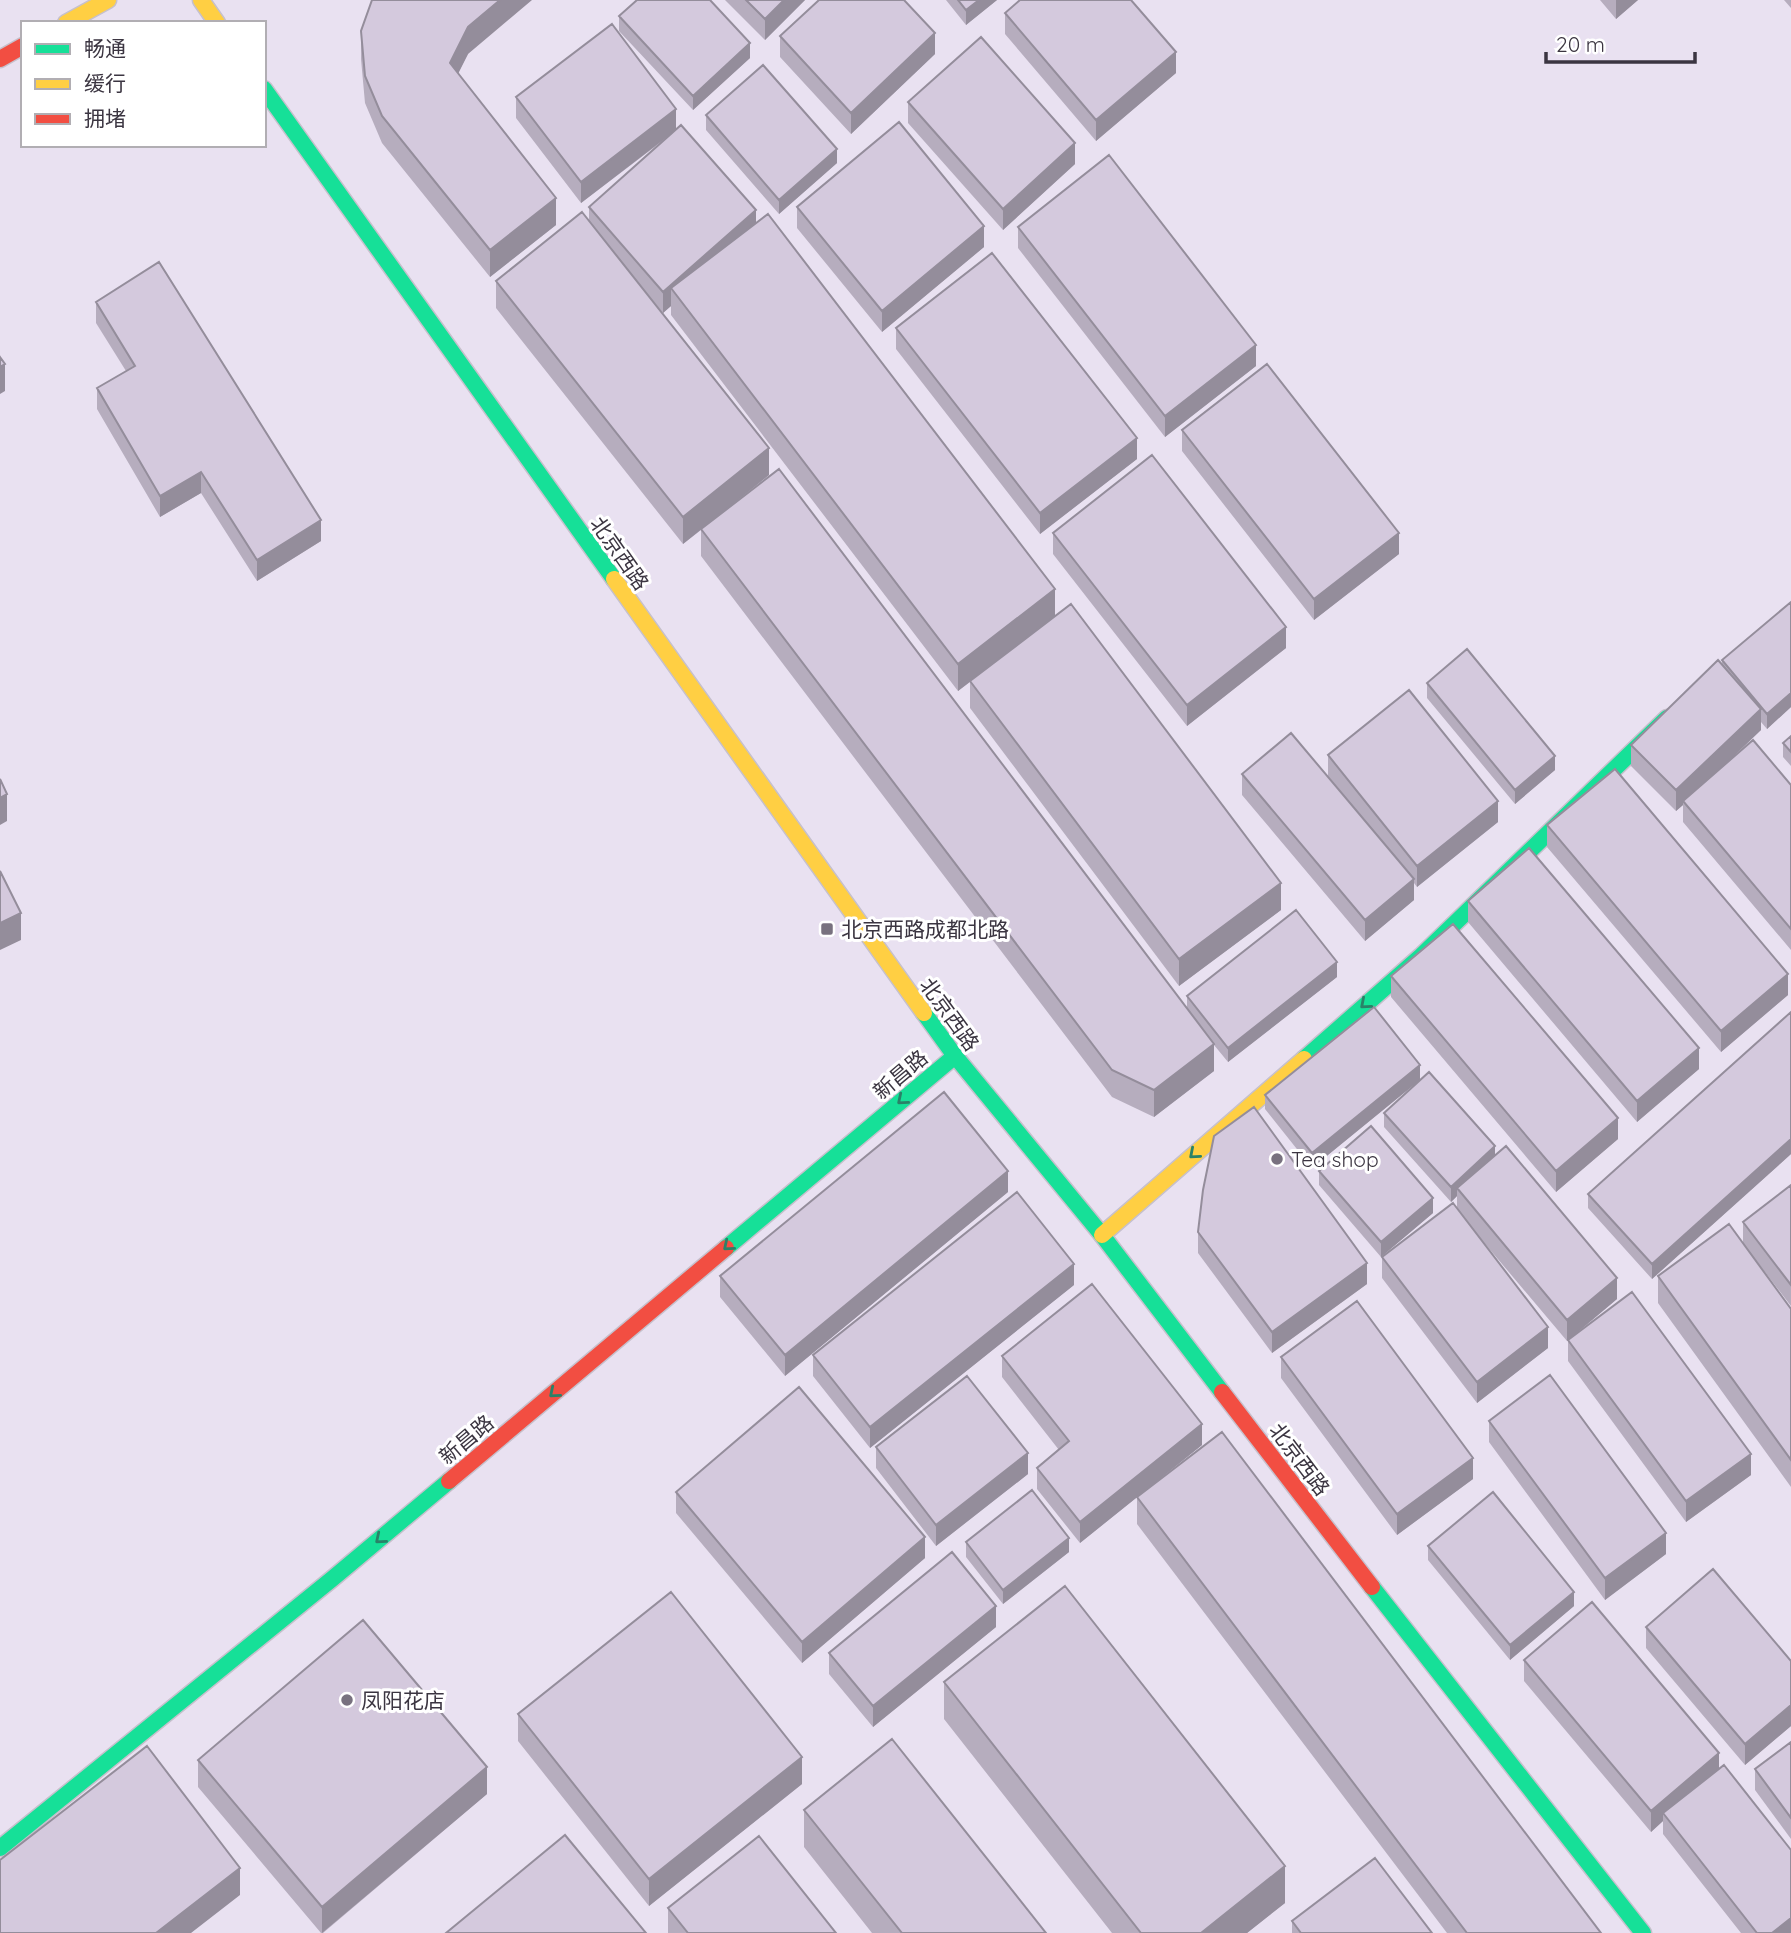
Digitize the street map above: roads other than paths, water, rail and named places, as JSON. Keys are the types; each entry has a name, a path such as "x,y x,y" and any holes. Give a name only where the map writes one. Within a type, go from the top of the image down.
{"main road":[{"path":"70,21 108,0"},
{"path":"201,0 216,21"},
{"path":"0,59 21,47"},
{"name":"北京西路","path":"266,92 955,1056 1102,1236 1319,1519 1643,1933"},
{"path":"1102,1236 1421,956 1682,704"},
{"name":"新昌路","path":"0,1848 332,1579 955,1056"}],"place":[{"name":"北京西路成都北路","path":"827,929"},
{"name":"Tea shop","path":"1277,1159"},
{"name":"凤阳花店","path":"347,1700"}]}
